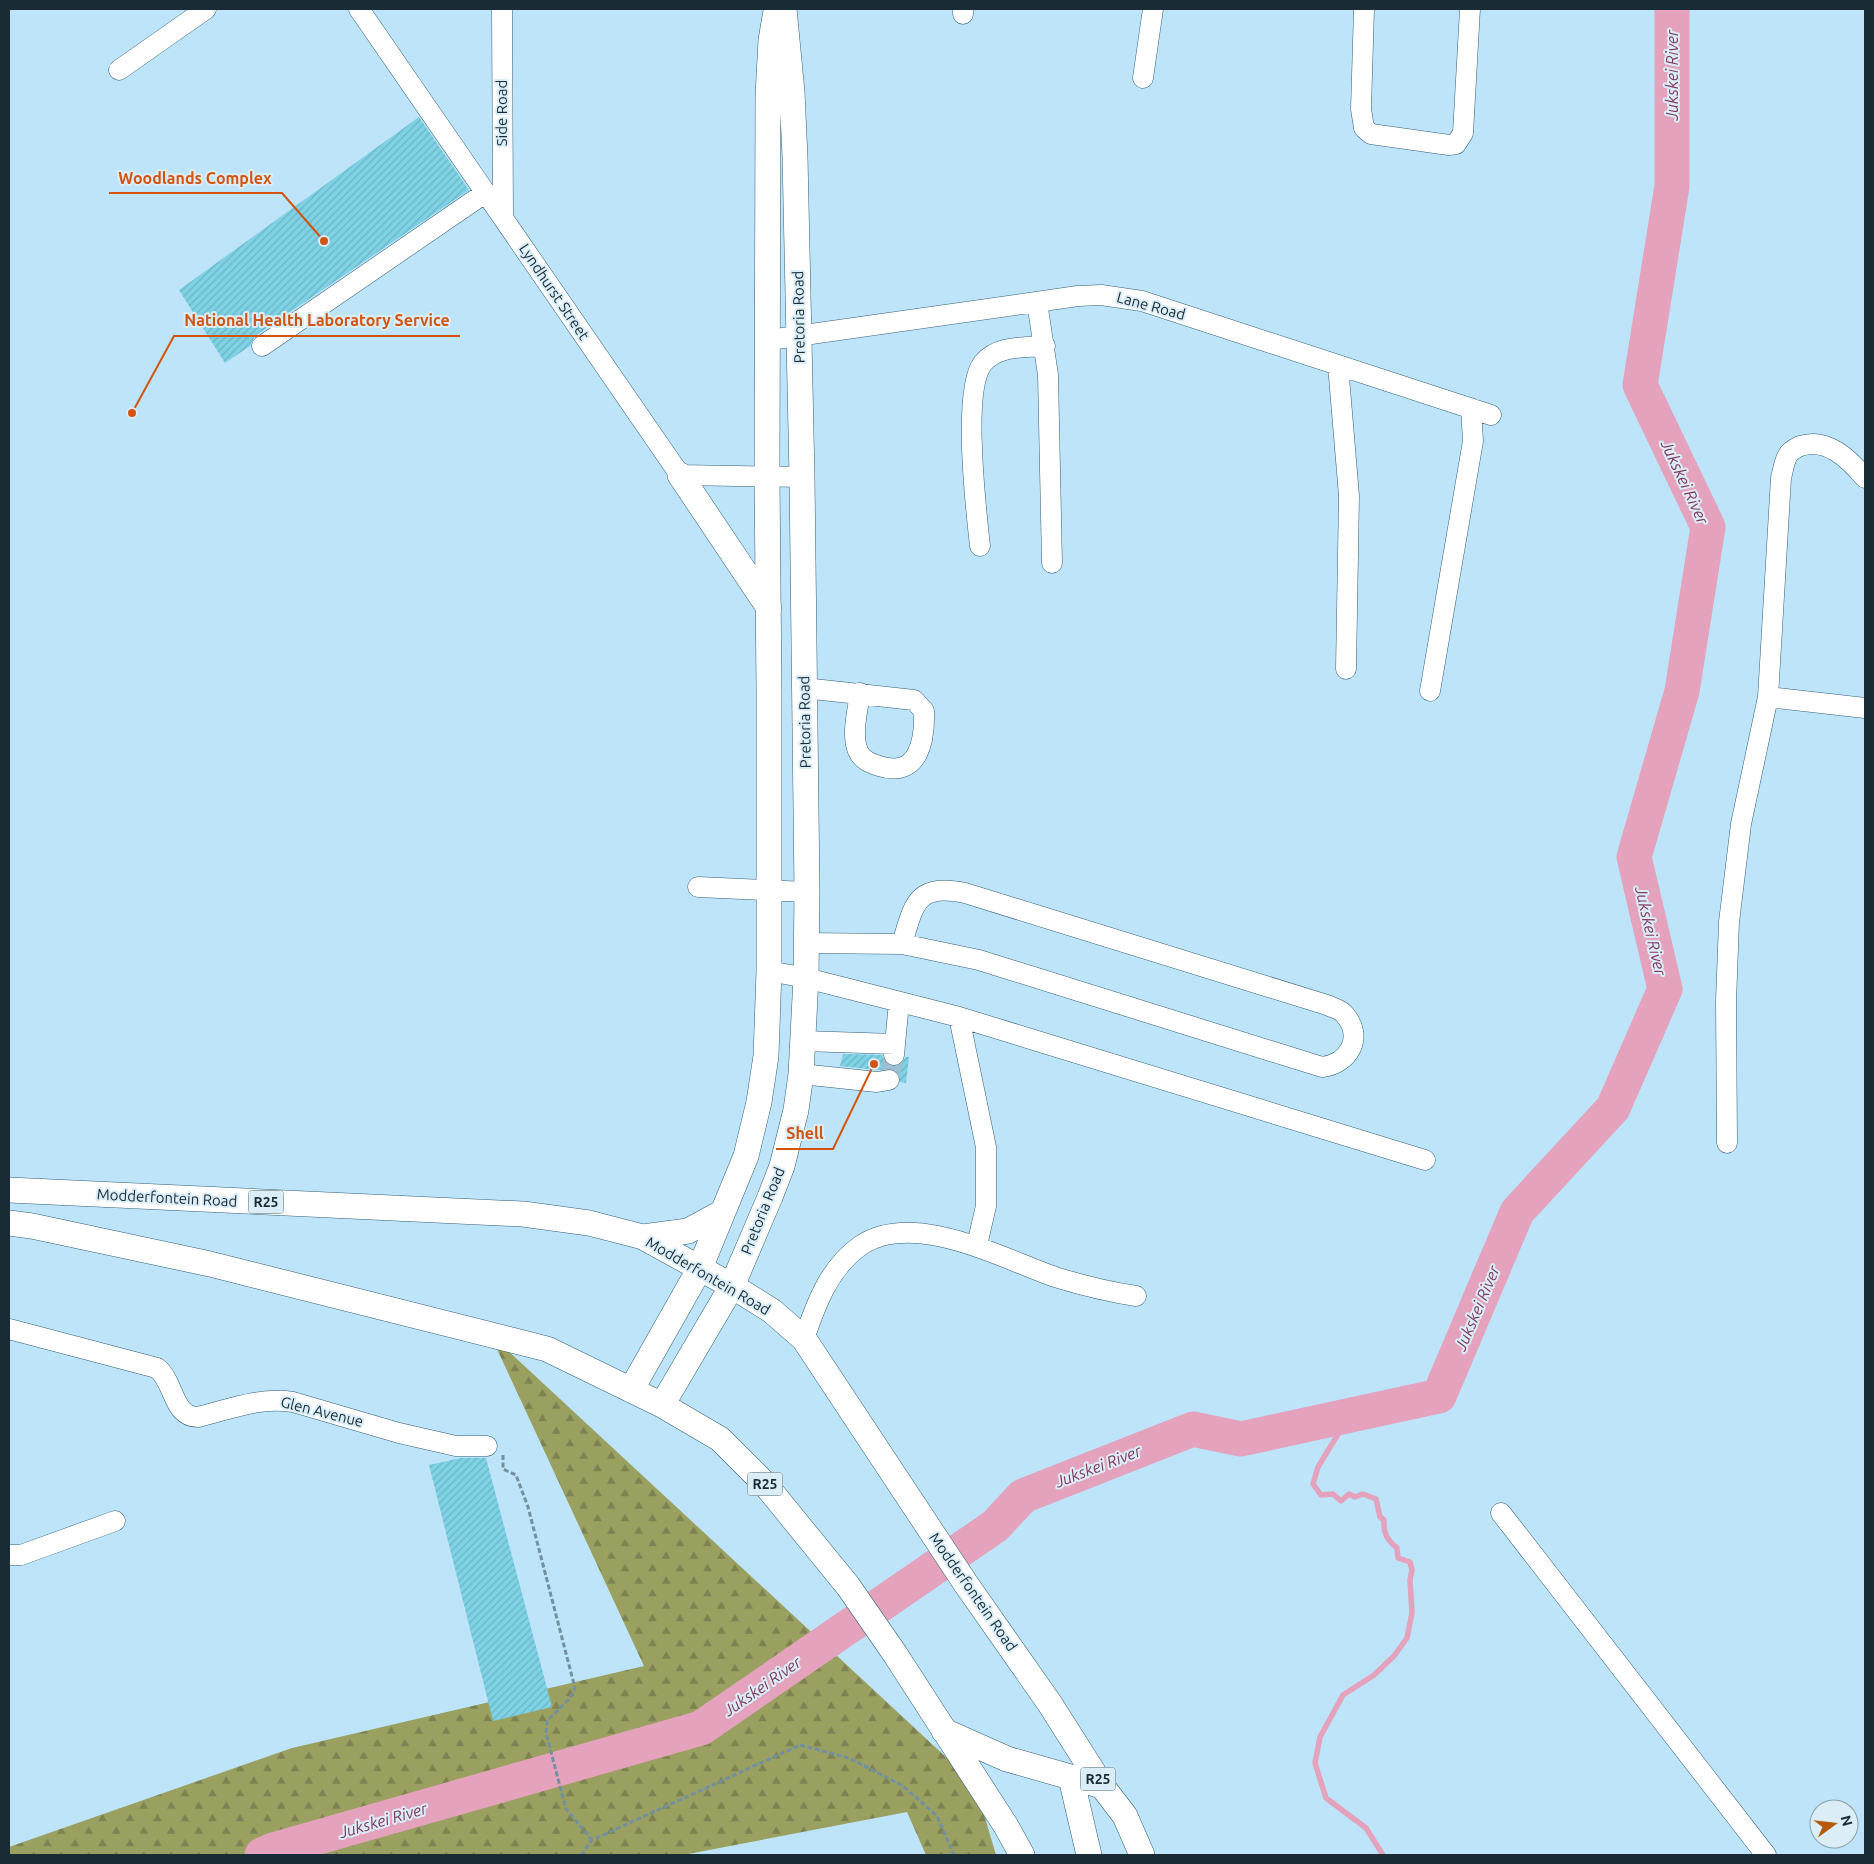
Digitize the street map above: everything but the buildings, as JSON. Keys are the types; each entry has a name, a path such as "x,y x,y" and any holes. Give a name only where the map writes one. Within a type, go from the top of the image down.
{"main road":[{"name":"Pretoria Road","path":"631,1390 700,1268 746,1156 760,1102 766,1056 769,971 768,95 771,40 776,9"},
{"name":"Pretoria Road","path":"662,1405 732,1286 782,1166 796,1110 801,1074 806,978 807,892 800,337 792,92 784,9"},
{"path":"680,475 769,608"},
{"path":"769,689 804,688"},
{"name":"Modderfontein Road","path":"9,1190 523,1214 589,1223 642,1237 732,1286 772,1311 804,1339 966,1584 1050,1704 1102,1786 1125,1816 1142,1855"},
{"path":"642,1237 688,1231 723,1212"},
{"name":"R25","path":"9,1223 32,1226 210,1264 546,1349 662,1405 720,1439 758,1476 848,1586 895,1654 1006,1826 1022,1855"},
{"name":"R25","path":"944,1731 1008,1759 1102,1786"},
{"path":"1072,1778 1089,1855"},
{"path":"1006,1826 1032,1855"}],"street":[{"path":"119,70 206,9"},
{"name":"Lyndhurst Street","path":"359,9 484,194 503,218 680,475"},
{"name":"Side Road","path":"502,9 503,218"},
{"path":"1144,78 1153,9"},
{"path":"1364,9 1360,109 1364,128 1371,134 1449,145 1456,144 1463,133 1470,9"},
{"path":"262,346 484,194"},
{"name":"Lane Road","path":"769,340 1037,302 1101,295 1142,301 1491,415"},
{"path":"1037,302 1048,375 1052,563"},
{"path":"980,546 973,476 972,428 977,373 984,362 1003,350 1045,346"},
{"path":"1338,365 1348,459 1349,496 1346,669"},
{"path":"1430,691 1473,440 1471,408"},
{"path":"1727,1143 1726,1001 1729,922 1741,824 1768,697 1781,478 1788,454 1807,444 1820,443 1847,459 1865,478"},
{"path":"680,475 802,477"},
{"path":"804,688 860,693"},
{"path":"1768,697 1865,708"},
{"path":"698,887 807,892"},
{"path":"805,943 902,944 979,960 1322,1067 1332,1066 1341,1061 1349,1054 1352,1046 1352,1031 1345,1015 1333,1007 965,893 940,890 924,894 914,906 902,944"},
{"path":"769,971 806,978 959,1017 1425,1160"},
{"path":"803,1041 895,1050 899,1002"},
{"path":"959,1017 986,1148 986,1206 977,1245"},
{"path":"801,1074 877,1082 889,1080"},
{"path":"804,1339 817,1304 832,1274 861,1245 890,1234 953,1239 977,1245 1056,1277 1136,1296"},
{"name":"Glen Avenue","path":"9,1329 157,1368 169,1382 178,1406 189,1417 198,1417 260,1401 275,1400 293,1402 456,1446 487,1446"},
{"path":"1501,1513 1766,1855"},
{"path":"9,1555 21,1554 115,1521"}],"path":[{"path":"487,1446 500,1450 505,1457 503,1469 516,1474 519,1481 575,1688 570,1698 547,1722 546,1733 566,1809 592,1840"},
{"path":"581,1855 592,1840 800,1745 849,1758 902,1786 937,1816 954,1855"}],"green space":[{"path":"490,1334 975,1784 996,1855 926,1855 907,1812 683,1855 9,1855 9,1847 292,1748 644,1666"}],"waterway":[{"name":"Jukskei River","path":"262,1855 273,1850 701,1728 995,1526 1023,1496 1193,1429 1241,1439 1439,1396 1517,1212 1613,1108 1665,989 1634,857 1682,691 1708,527 1640,385 1672,186 1672,9"},
{"path":"1349,1416 1318,1467 1313,1484 1321,1495 1333,1494 1341,1501 1349,1494 1355,1497 1363,1494 1376,1499 1380,1517 1384,1520 1385,1532 1388,1539 1397,1548 1398,1558 1410,1562 1412,1570 1410,1580 1412,1613 1407,1638 1394,1656 1374,1675 1343,1695 1320,1737 1315,1763 1326,1798 1366,1828 1383,1855"}],"tunnel":[{"path":"889,1080 894,1055"}],"place":[{"name":"Woodlands Complex","path":"324,241"},
{"name":"National Health Laboratory Service","path":"132,413"},
{"name":"Shell","path":"874,1064"}]}
